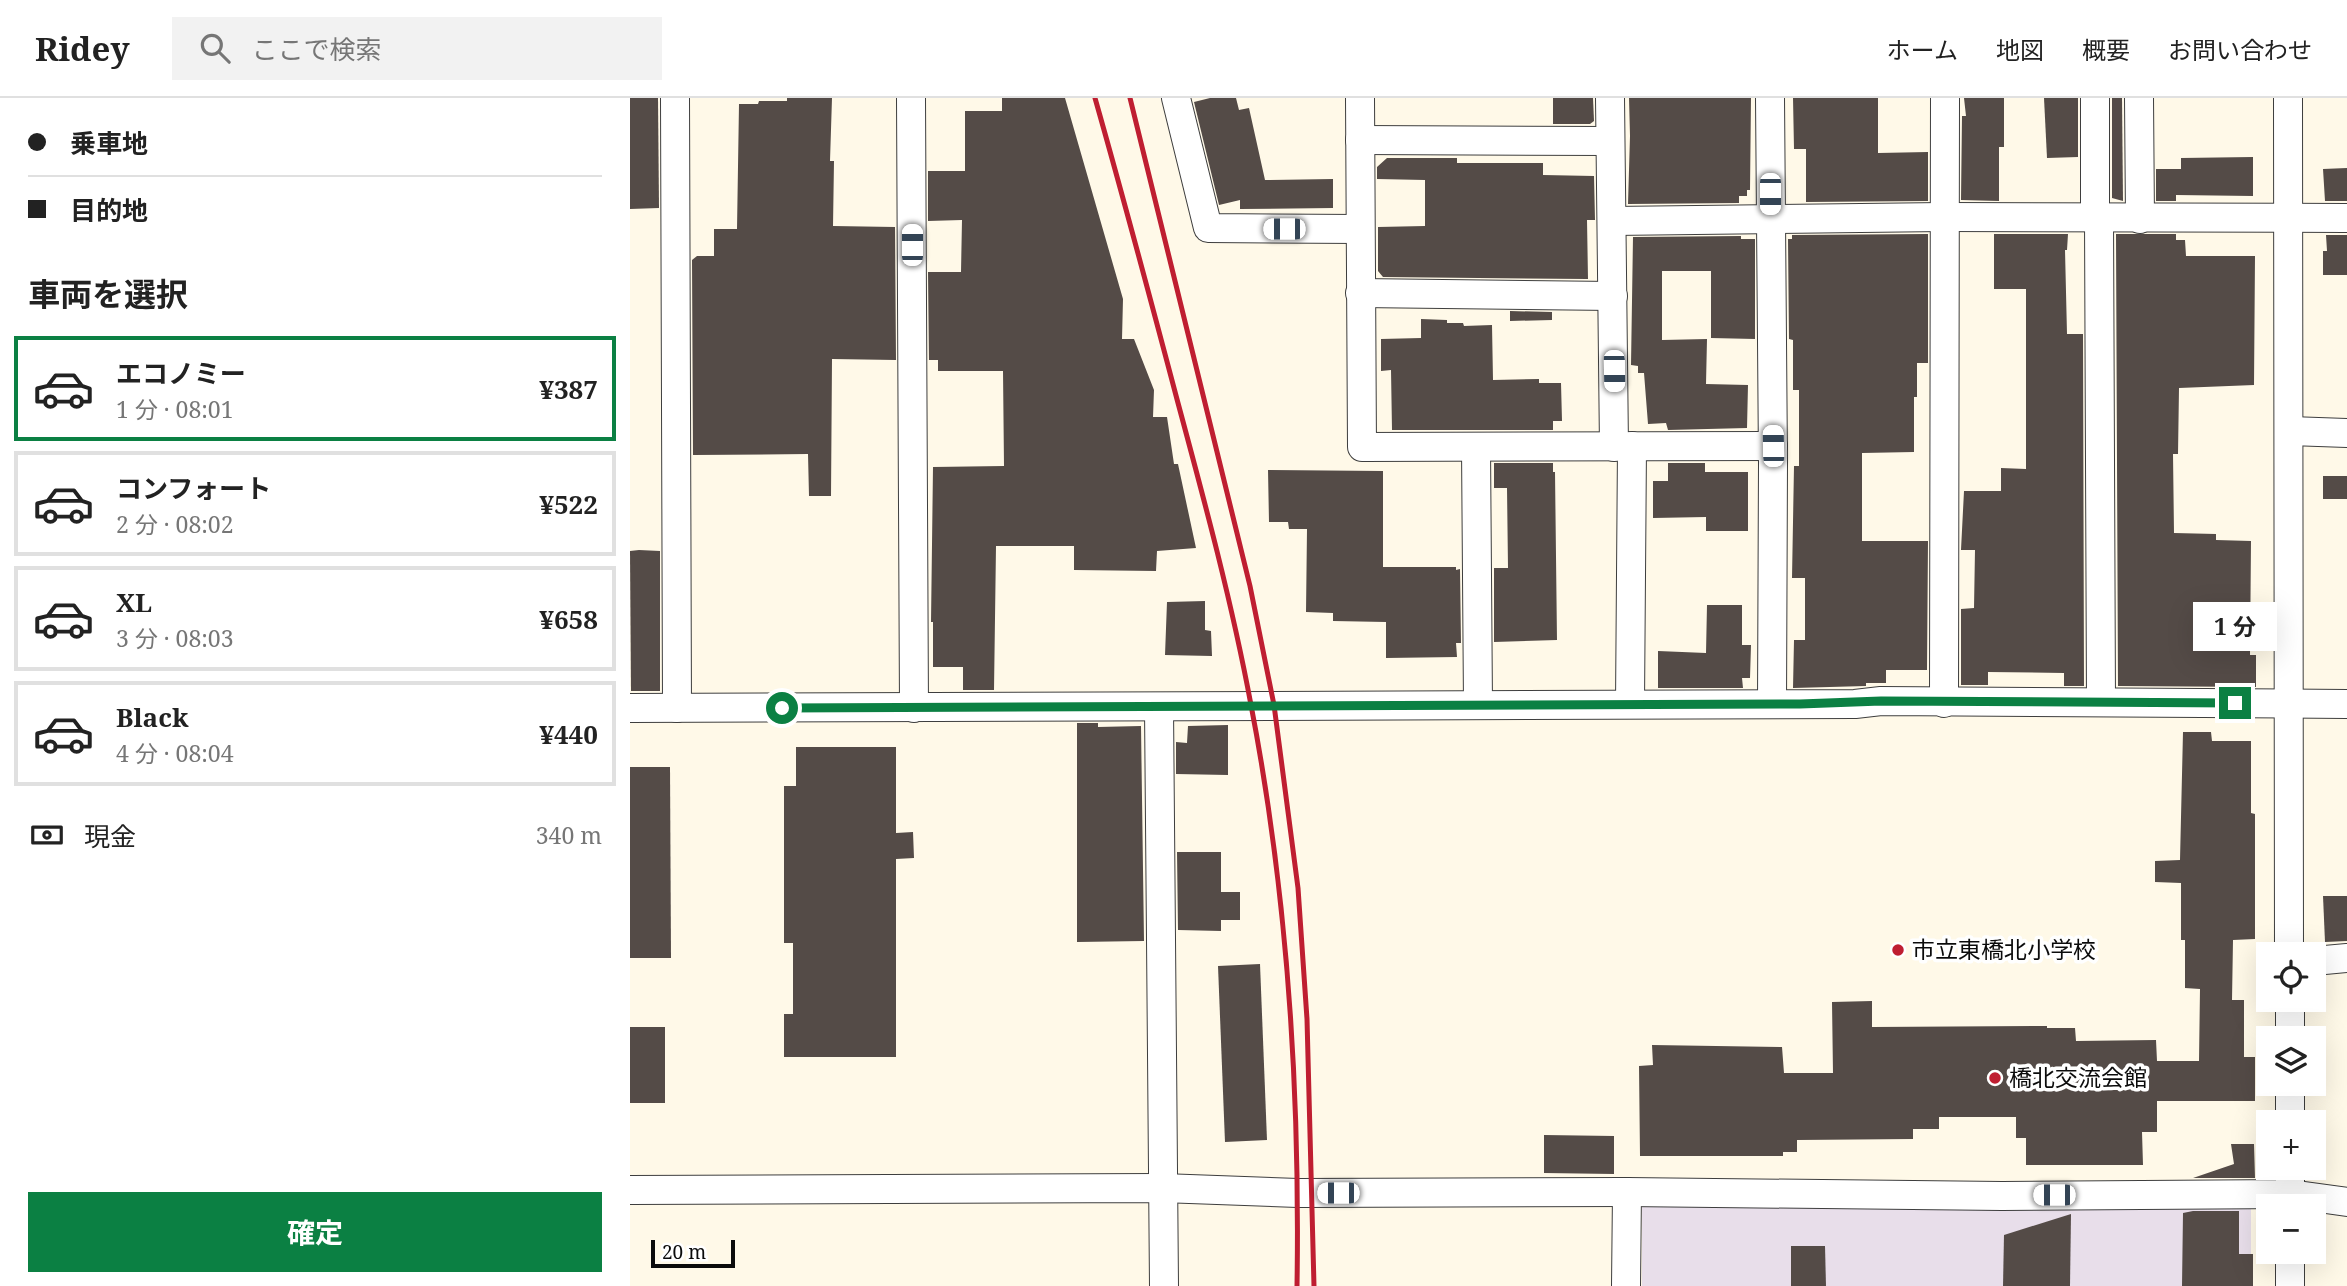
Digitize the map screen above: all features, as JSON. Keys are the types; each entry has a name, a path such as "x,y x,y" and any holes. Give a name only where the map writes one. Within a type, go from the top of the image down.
{"street":[{"path":"675,98 677,708"},
{"path":"911,98 914,708"},
{"path":"1175,98 1208,228 1360,229"},
{"path":"1360,98 1362,447 1773,446"},
{"path":"1610,98 1613,296 1623,447 1630,704"},
{"path":"1770,98 1772,704"},
{"path":"1944,703 1945,98"},
{"path":"2095,98 2101,702"},
{"path":"2139,98 2140,219"},
{"path":"2288,98 2290,942"},
{"path":"1360,139 1610,141"},
{"path":"1612,221 1943,217 2347,218"},
{"path":"1360,293 1613,296"},
{"path":"2290,431 2347,433"},
{"path":"1476,447 1478,704"},
{"path":"630,708 1855,704 1881,701 2347,704"},
{"path":"1159,707 1164,1286"},
{"path":"2326,960 2347,958"},
{"path":"630,1191 1162,1188 1298,1193 1627,1192 2002,1196 2290,1189 2347,1202"},
{"path":"1626,1286 1627,1192"},
{"path":"2290,1264 2290,1286"}],"shaded area":[{"path":"1642,1207 2251,1207 2251,1286 1642,1286"}],"building":[{"path":"630,98 658,98 659,208 630,209"},
{"path":"787,98 832,98 830,161 834,161 833,226 895,227 896,360 832,359 831,496 809,496 808,454 693,455 692,260 697,256 714,256 714,229 737,229 739,104 787,101"},
{"path":"1002,98 1065,98 1123,299 1122,339 1134,339 1154,390 1153,417 1167,417 1174,464 1178,464 1196,548 1157,551 1156,571 1074,570 1074,546 996,546 994,690 963,690 963,667 933,667 933,467 1004,466 1003,371 938,371 938,360 929,360 928,272 961,272 962,220 928,221 928,171 965,171 965,111 1002,111"},
{"path":"1210,98 1236,98 1239,110 1249,108 1265,180 1333,179 1333,208 1240,209 1240,200 1219,205 1194,102"},
{"path":"1553,98 1593,98 1594,121 1590,124 1553,124"},
{"path":"1629,98 1751,98 1750,190 1747,190 1747,196 1739,196 1739,203 1628,204"},
{"path":"1793,98 1878,98 1878,153 1928,152 1928,201 1806,202 1806,149 1794,149"},
{"path":"1964,98 2004,98 2004,147 1999,147 1999,201 1961,200 1962,116 1966,116"},
{"path":"2044,98 2078,98 2078,157 2047,158"},
{"path":"2112,98 2122,98 2123,201 2112,198"},
{"path":"2253,157 2253,196 2176,195 2176,201 2156,201 2156,169 2181,169 2181,158"},
{"path":"1387,158 1457,158 1457,163 1543,163 1543,175 1594,176 1595,220 1587,220 1588,279 1383,277 1378,271 1378,227 1425,226 1425,180 1377,179 1377,167"},
{"path":"2347,168 2347,201 2325,201 2323,169"},
{"path":"1928,234 1928,363 1917,363 1914,452 1862,453 1862,541 1928,541 1927,670 1886,670 1886,683 1866,683 1866,686 1793,688 1794,640 1805,640 1805,578 1792,578 1794,466 1799,466 1799,390 1793,390 1793,340 1789,339 1788,239 1792,239 1792,235"},
{"path":"1994,234 2068,234 2065,250 2067,334 2083,334 2084,686 2064,686 2064,673 1988,672 1988,685 1961,685 1961,609 1974,608 1975,550 1961,550 1964,491 2001,491 2001,468 2026,469 2026,289 1994,289"},
{"path":"2116,234 2176,234 2176,240 2185,240 2186,256 2255,256 2254,385 2179,388 2178,454 2173,454 2174,533 2216,534 2216,540 2251,541 2250,655 2256,655 2256,687 2118,686"},
{"path":"2326,235 2347,235 2347,275 2323,275 2323,251 2327,251"},
{"path":"1741,236 1741,239 1755,239 1755,339 1711,338 1711,271 1662,271 1662,340 1707,339 1706,384 1748,385 1747,428 1668,430 1666,423 1648,424 1644,373 1638,373 1638,366 1631,365 1633,237"},
{"path":"1510,311 1552,312 1552,320 1510,321"},
{"path":"1421,319 1447,320 1447,323 1463,323 1464,326 1492,325 1493,380 1539,379 1539,383 1561,383 1562,421 1553,421 1553,430 1392,430 1391,370 1381,371 1381,339 1421,338"},
{"path":"1494,463 1553,463 1557,640 1494,642 1494,568 1508,568 1507,488 1494,488"},
{"path":"1668,463 1705,463 1705,472 1748,472 1748,531 1706,531 1706,517 1653,518 1653,481 1668,481"},
{"path":"1268,470 1383,471 1383,567 1460,569 1461,643 1456,643 1457,657 1386,658 1386,622 1333,621 1333,613 1306,612 1307,529 1289,529 1288,522 1269,522"},
{"path":"2323,476 2347,476 2347,499 2323,499"},
{"path":"630,551 660,551 660,691 631,691"},
{"path":"1205,601 1205,630 1211,631 1212,656 1165,655 1167,602"},
{"path":"1707,605 1742,605 1742,645 1751,645 1750,678 1742,678 1743,688 1658,688 1658,651 1706,653"},
{"path":"1077,723 1098,723 1098,727 1141,726 1144,941 1077,942"},
{"path":"1228,725 1228,775 1176,774 1176,742 1187,743 1188,726"},
{"path":"2183,732 2211,732 2212,741 2251,741 2251,813 2255,814 2255,939 2233,940 2232,1000 2244,1000 2244,1057 2255,1057 2255,1101 2157,1101 2157,1132 2142,1132 2143,1165 2026,1165 2026,1138 2016,1138 2016,1117 1939,1117 1939,1129 1913,1129 1913,1139 1797,1140 1797,1152 1783,1152 1783,1156 1640,1156 1639,1066 1653,1065 1652,1045 1782,1047 1784,1073 1833,1073 1832,1002 1872,1001 1872,1027 2075,1028 2076,1041 2156,1040 2157,1061 2199,1061 2200,989 2185,988 2185,940 2181,940 2181,883 2155,882 2155,861 2180,860"},
{"path":"796,747 896,747 896,833 913,832 914,858 896,859 896,1057 784,1057 784,1014 793,1014 793,943 784,943 784,786 796,786"},
{"path":"630,767 670,767 671,958 630,958"},
{"path":"1177,852 1221,852 1221,892 1240,892 1240,920 1221,920 1221,931 1178,930"},
{"path":"2323,896 2347,896 2347,941 2325,942"},
{"path":"1260,964 1267,1140 1225,1142 1218,966"},
{"path":"630,1027 665,1027 665,1103 630,1103"},
{"path":"1544,1135 1614,1136 1614,1174 1544,1173"},
{"path":"2231,1144 2254,1144 2255,1178 2193,1178 2234,1164"},
{"path":"2239,1211 2239,1254 2253,1254 2253,1286 2182,1286 2183,1213"},
{"path":"2071,1214 2070,1286 2003,1286 2004,1235"},
{"path":"1791,1246 1825,1246 1826,1286 1791,1286"}],"railway":[{"path":"1095,98 1218,553 1244,667 1263,776 1274,848 1289,994 1296,1141 1297,1286"},
{"path":"1130,98 1250,586 1274,705 1298,888 1307,1019 1314,1286"}],"place":[{"name":"市立東橋北小学校","path":"1898,950"},
{"name":"橋北交流会館","path":"1995,1078"}],"route":[{"path":"782,708 1855,704 1881,701 2235,703"}]}
